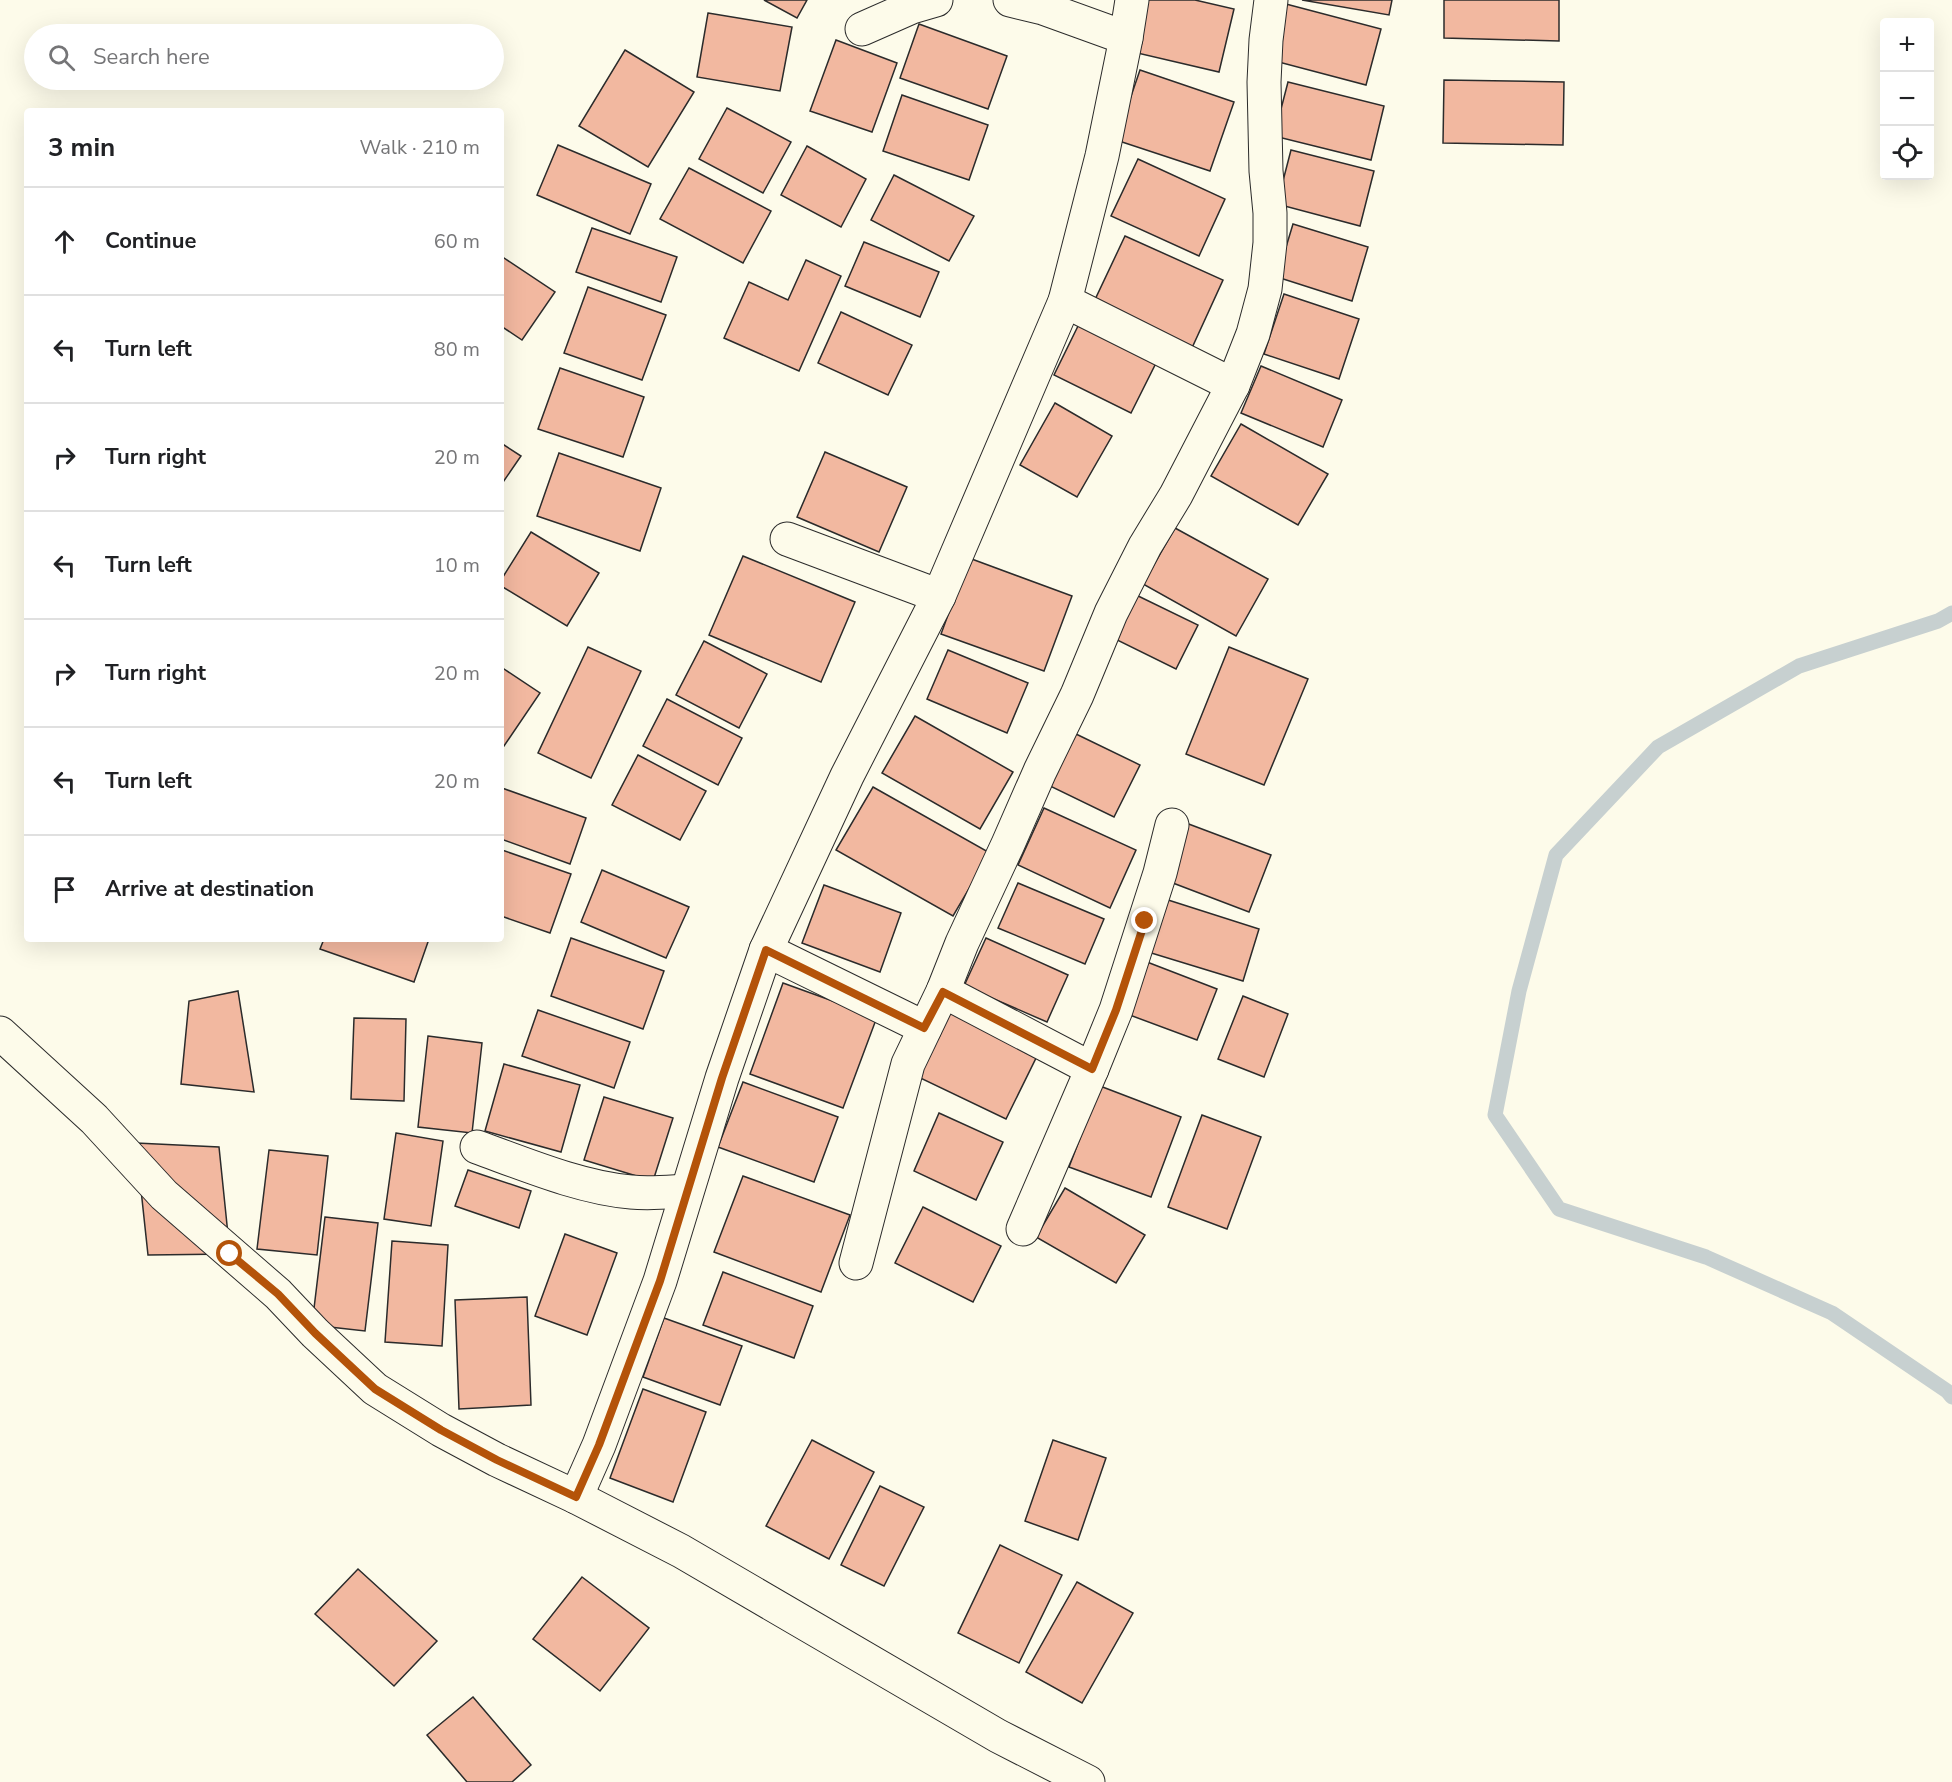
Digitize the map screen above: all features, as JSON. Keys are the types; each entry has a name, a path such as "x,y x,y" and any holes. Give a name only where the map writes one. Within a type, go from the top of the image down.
{"street":[{"path":"862,28 912,7 936,0"},
{"path":"1010,0 1042,8 1126,38"},
{"path":"576,1497 599,1445 660,1281 722,1078 766,950 847,776 939,596 1065,301 1102,156 1132,0"},
{"path":"856,1263 908,1064 943,992 962,942 1040,771 1077,695 1111,613 1233,385 1253,334 1265,289 1270,243 1264,82 1271,0"},
{"path":"1065,301 1233,385"},
{"path":"787,539 939,596"},
{"path":"1023,1229 1116,1010 1160,873 1172,825"},
{"path":"766,950 924,1028"},
{"path":"943,992 1092,1069"},
{"path":"0,1033 94,1119 164,1196 278,1294 315,1333 375,1389 450,1435 576,1497 732,1580 998,1736 1088,1782"},
{"path":"477,1147 543,1171 592,1185 630,1192 686,1191"}],"building":[{"path":"764,0 807,0 797,18"},
{"path":"1145,0 1195,0 1234,9 1219,72 1133,52"},
{"path":"1302,0 1392,0 1389,15"},
{"path":"1444,0 1559,0 1559,41 1444,38"},
{"path":"1286,4 1381,29 1366,85 1271,60"},
{"path":"708,13 792,27 780,91 697,77"},
{"path":"919,24 1007,56 988,109 900,78"},
{"path":"836,40 897,63 872,132 810,111"},
{"path":"625,50 694,92 648,167 579,126"},
{"path":"1140,70 1234,102 1210,171 1116,140"},
{"path":"1444,80 1564,82 1563,145 1443,143"},
{"path":"1288,82 1384,106 1371,160 1274,136"},
{"path":"902,95 988,125 969,180 883,151"},
{"path":"727,108 791,142 763,193 699,159"},
{"path":"558,145 651,184 630,234 537,195"},
{"path":"807,146 866,179 841,227 781,195"},
{"path":"1291,150 1374,171 1360,226 1277,204"},
{"path":"1138,159 1225,199 1199,256 1111,216"},
{"path":"689,168 771,211 743,263 660,219"},
{"path":"894,175 974,216 949,261 871,220"},
{"path":"1293,224 1368,247 1352,301 1277,277"},
{"path":"592,228 677,257 661,302 576,272"},
{"path":"1125,236 1223,280 1191,350 1092,306"},
{"path":"864,242 939,272 920,317 845,286"},
{"path":"504,258 555,292 522,340 504,328"},
{"path":"806,260 841,276 799,371 724,338 749,282 788,300"},
{"path":"588,287 666,315 642,380 564,353"},
{"path":"1284,294 1359,319 1339,379 1264,354"},
{"path":"841,312 912,345 888,395 818,363"},
{"path":"1080,322 1158,359 1131,413 1054,375"},
{"path":"1261,366 1342,400 1323,447 1241,413"},
{"path":"560,368 644,397 623,457 538,429"},
{"path":"1055,403 1112,436 1077,497 1020,465"},
{"path":"1241,424 1328,474 1298,525 1211,476"},
{"path":"504,445 521,456 504,481"},
{"path":"825,452 907,487 879,552 797,517"},
{"path":"559,453 661,488 640,551 537,516"},
{"path":"1175,528 1268,579 1236,636 1143,584"},
{"path":"531,532 599,573 567,626 504,588 504,575"},
{"path":"743,556 855,602 821,682 709,635"},
{"path":"969,558 1072,596 1044,671 941,634"},
{"path":"1132,593 1198,625 1176,669 1111,637"},
{"path":"704,641 767,674 739,728 676,695"},
{"path":"588,647 641,671 591,778 538,753"},
{"path":"1229,647 1308,679 1264,785 1186,754"},
{"path":"948,650 1028,683 1007,733 927,699"},
{"path":"504,669 540,693 504,746"},
{"path":"667,699 742,738 718,785 643,746"},
{"path":"915,716 1013,772 980,829 882,773"},
{"path":"1076,734 1140,765 1114,817 1050,786"},
{"path":"638,755 706,791 680,840 612,805"},
{"path":"873,787 990,853 953,916 836,850"},
{"path":"504,789 586,818 570,864 504,840"},
{"path":"1044,808 1136,850 1110,908 1018,865"},
{"path":"1186,823 1271,855 1249,912 1165,880"},
{"path":"504,851 571,874 550,933 504,917"},
{"path":"602,870 689,907 666,958 581,922"},
{"path":"1018,883 1104,919 1085,964 998,928"},
{"path":"824,885 901,913 880,972 802,943"},
{"path":"1165,899 1259,929 1243,981 1148,952"},
{"path":"571,938 664,971 643,1029 551,996"},
{"path":"986,938 1068,975 1047,1022 964,986"},
{"path":"323,942 428,942 414,982 320,949"},
{"path":"1147,962 1217,989 1197,1040 1127,1014"},
{"path":"783,983 877,1017 843,1108 750,1074"},
{"path":"238,991 254,1092 181,1084 189,1001"},
{"path":"1243,996 1288,1014 1264,1077 1218,1059"},
{"path":"538,1010 630,1042 614,1088 522,1056"},
{"path":"946,1010 1038,1054 1006,1119 914,1075"},
{"path":"354,1018 406,1019 404,1101 351,1099"},
{"path":"428,1036 482,1043 472,1133 418,1127"},
{"path":"504,1064 580,1085 561,1152 485,1131"},
{"path":"743,1082 838,1117 814,1182 718,1147"},
{"path":"1100,1086 1181,1117 1151,1197 1069,1167"},
{"path":"604,1097 673,1118 653,1181 584,1160"},
{"path":"939,1113 1003,1142 976,1200 914,1171"},
{"path":"1202,1115 1261,1137 1227,1229 1168,1207"},
{"path":"396,1133 443,1141 431,1226 384,1219"},
{"path":"136,1143 219,1147 230,1254 148,1255"},
{"path":"269,1150 328,1156 317,1255 257,1249"},
{"path":"468,1170 531,1191 519,1228 455,1206"},
{"path":"743,1176 850,1215 821,1292 714,1252"},
{"path":"1065,1188 1145,1235 1116,1283 1036,1237"},
{"path":"923,1207 1001,1246 973,1302 895,1263"},
{"path":"325,1217 378,1223 365,1331 312,1325"},
{"path":"565,1234 617,1253 587,1335 535,1316"},
{"path":"392,1241 448,1245 442,1346 385,1342"},
{"path":"723,1272 813,1306 794,1358 703,1325"},
{"path":"527,1297 531,1405 459,1409 455,1300"},
{"path":"664,1318 742,1346 720,1405 643,1377"},
{"path":"643,1389 706,1412 673,1502 610,1478"},
{"path":"812,1440 874,1472 829,1559 766,1526"},
{"path":"1053,1440 1106,1458 1078,1540 1025,1521"},
{"path":"880,1486 924,1507 884,1586 841,1565"},
{"path":"1000,1545 1062,1575 1019,1663 958,1633"},
{"path":"358,1569 437,1641 394,1686 315,1614"},
{"path":"582,1577 649,1628 600,1691 533,1639"},
{"path":"1077,1582 1133,1613 1082,1703 1026,1672"},
{"path":"473,1697 531,1765 512,1782 467,1782 427,1735"}],"waterway":[{"path":"1952,613 1938,621 1799,666 1658,747 1556,855 1519,991 1495,1115 1559,1209 1706,1257 1832,1313 1947,1391 1952,1397"}],"route":[{"path":"230,1254 278,1294 315,1333 375,1389 441,1430 497,1460 576,1497 599,1445 660,1281 722,1078 766,950 924,1028 943,992 1092,1069 1116,1010 1145,921"}]}
